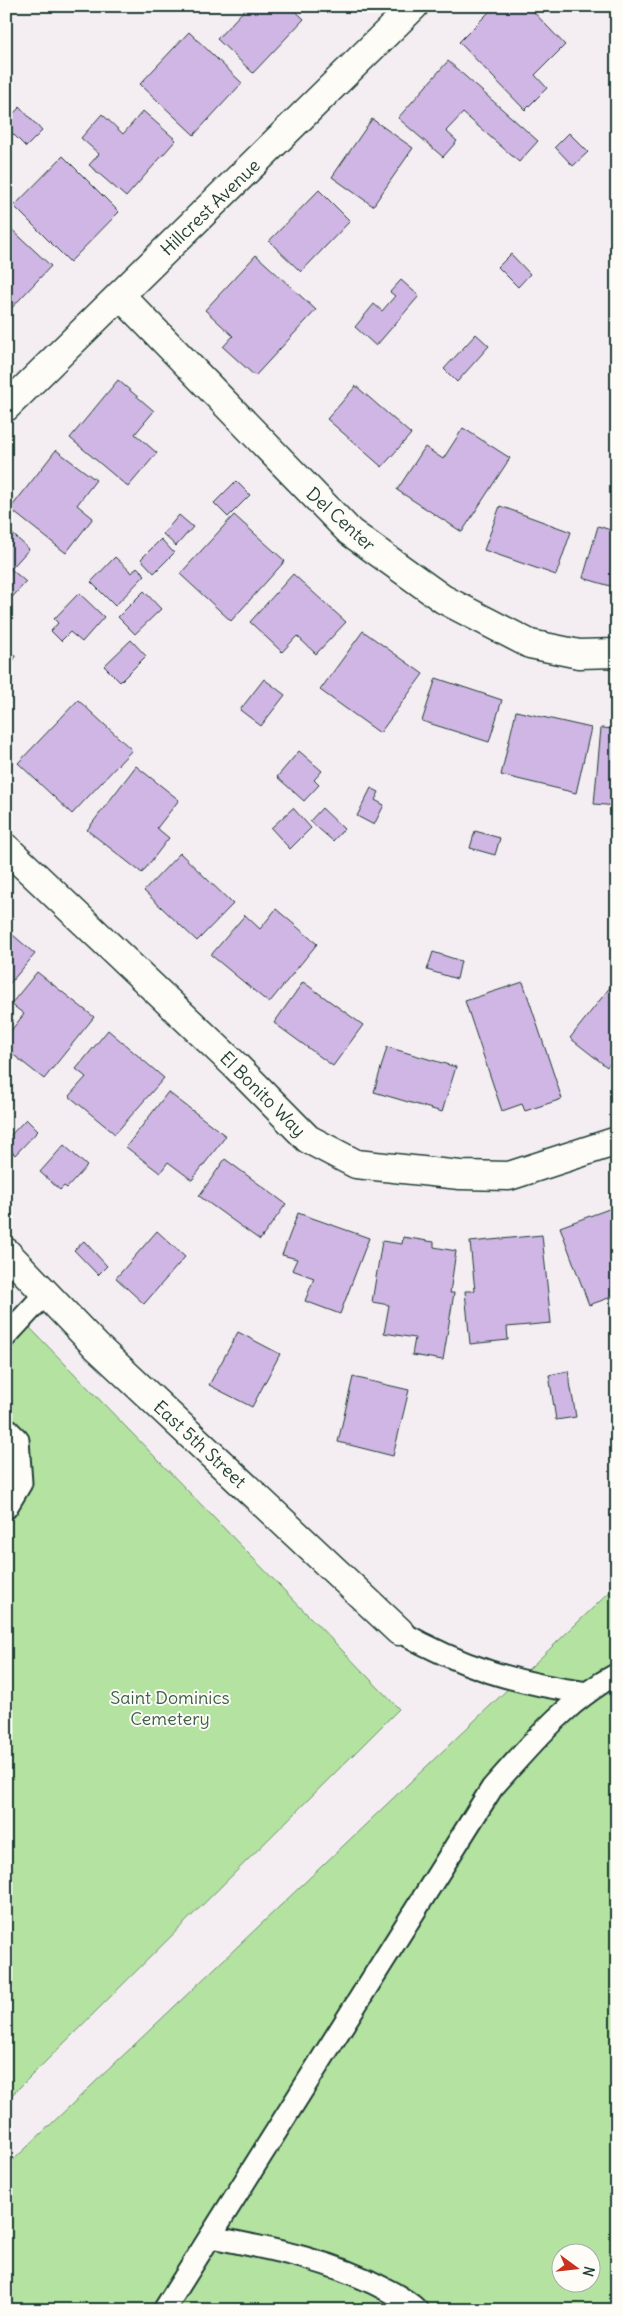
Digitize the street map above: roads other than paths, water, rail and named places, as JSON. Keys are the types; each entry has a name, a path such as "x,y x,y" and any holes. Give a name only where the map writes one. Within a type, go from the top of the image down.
{"street":[{"name":"Hillcrest Avenue","path":"6,407 414,6"},
{"name":"Del Center","path":"120,295 350,532 442,599 530,644 579,654 617,653"},
{"name":"El Bonito Way","path":"6,848 235,1065 308,1139 356,1164 460,1175 509,1176 617,1141"},
{"name":"East 5th Street","path":"6,1252 96,1346 399,1631"}],"lane":[{"path":"6,1336 45,1294"},
{"path":"6,1428 18,1440 20,1482 6,1508"},
{"path":"399,1631 435,1652 496,1675 542,1687 587,1693"},
{"path":"164,2310 492,1788 546,1728 599,1683 617,1674"},
{"path":"211,2236 293,2253 357,2274 410,2303 417,2310"}],"park label":[{"name":"Saint Dominics Cemetery","path":"170,1707"}]}
